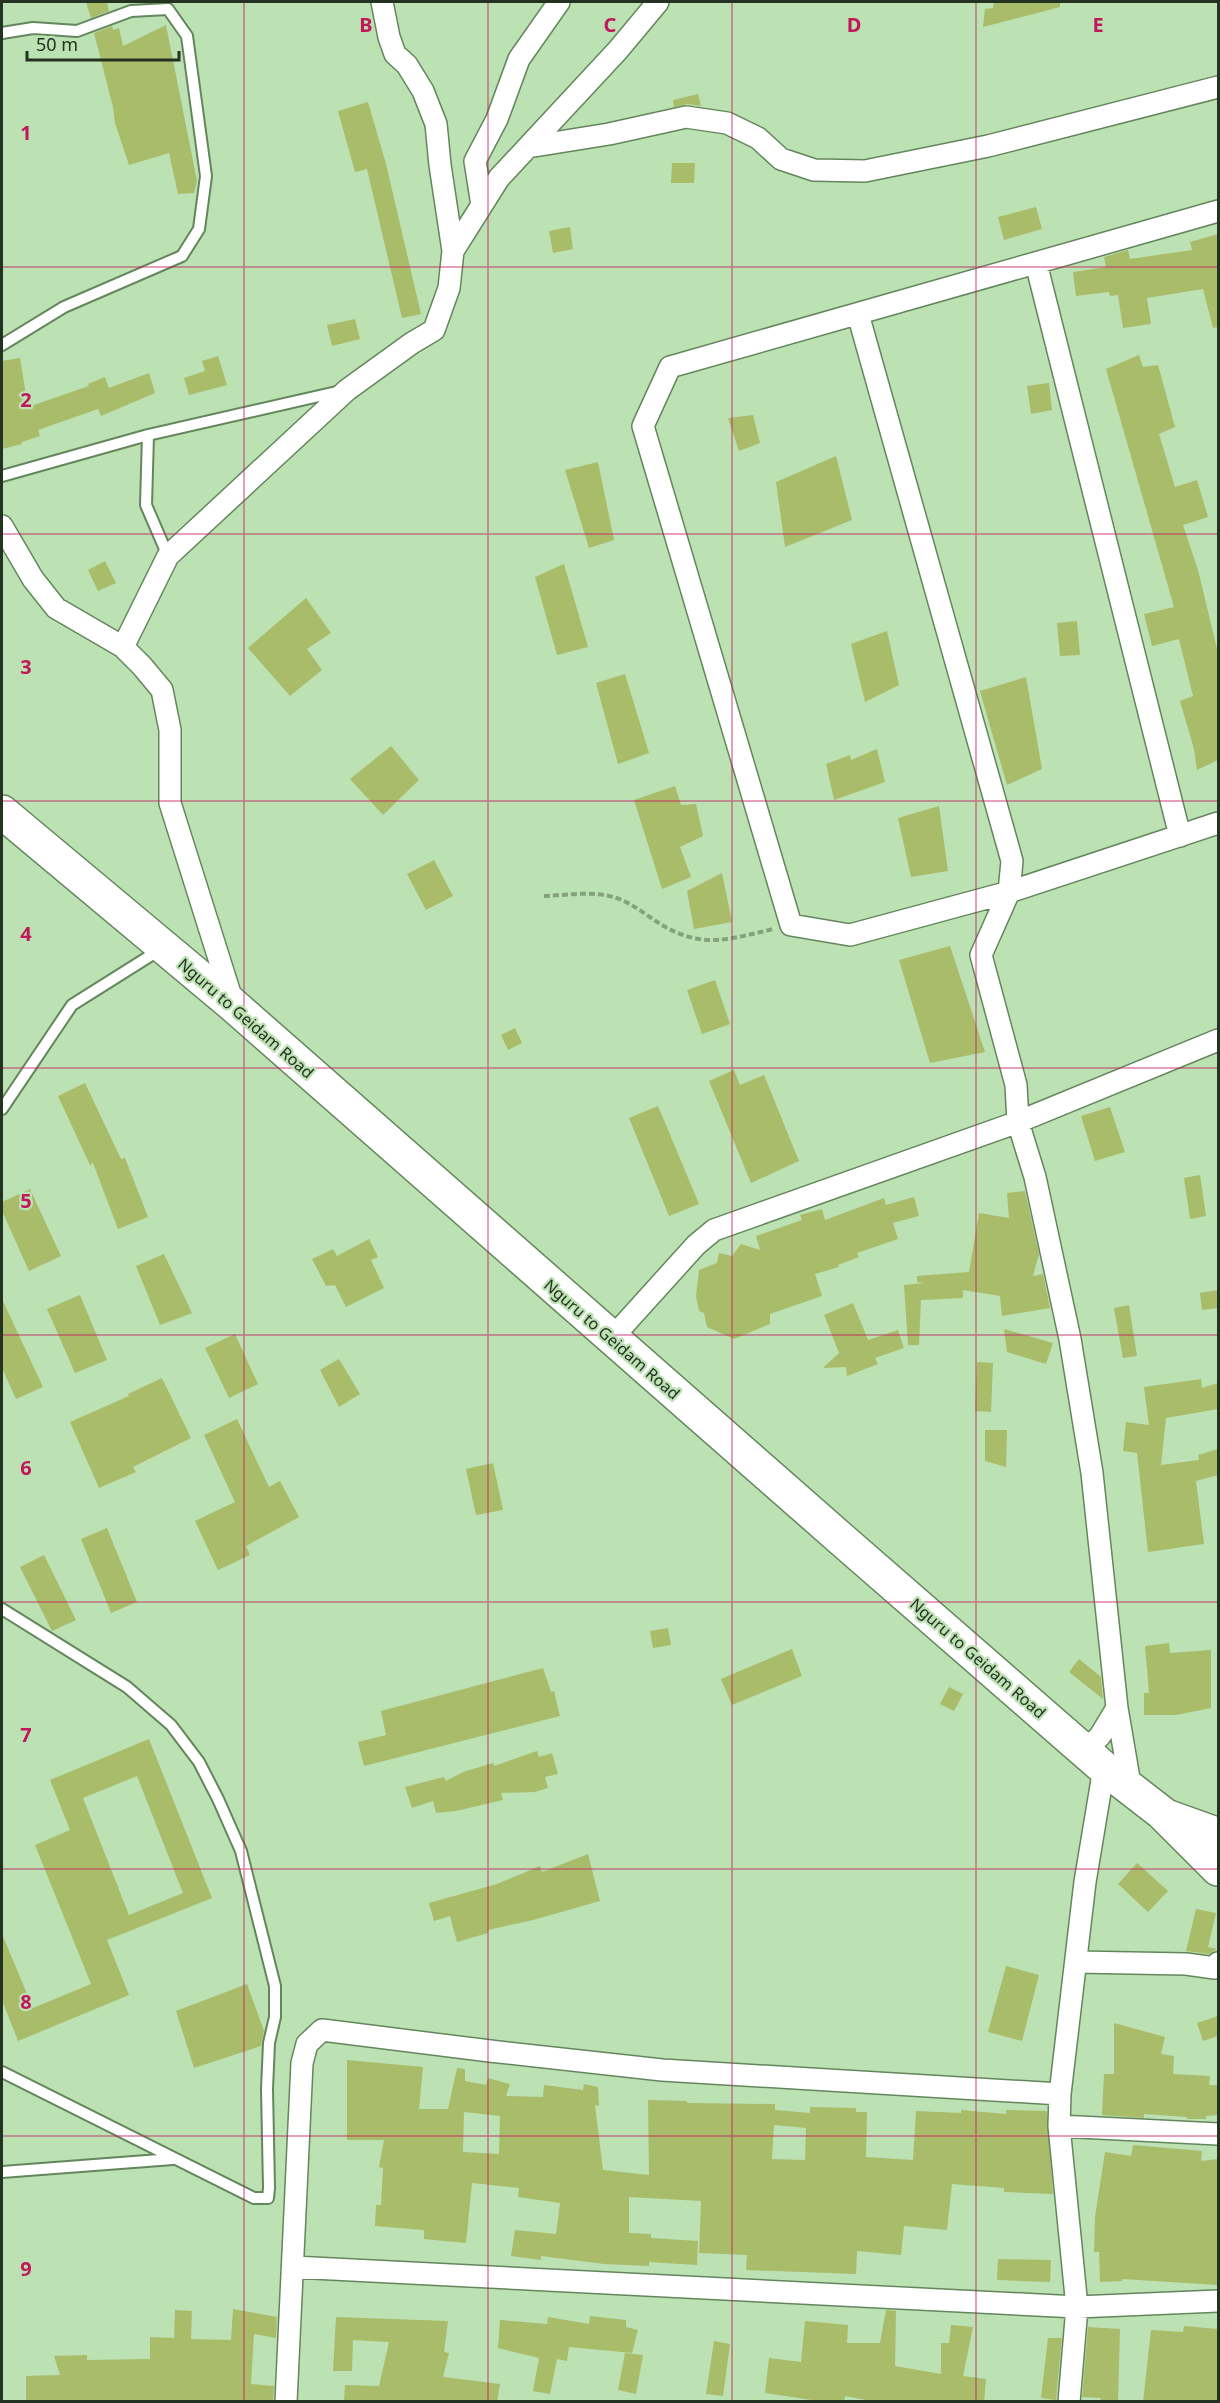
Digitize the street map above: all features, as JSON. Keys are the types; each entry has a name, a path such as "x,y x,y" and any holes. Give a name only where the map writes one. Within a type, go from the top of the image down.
{"main road":[{"name":"Nguru to Geidam Road","path":"2,812 233,1005 1094,1760 1162,1813 1218,1869"},
{"path":"1162,1813 1218,1833"}],"street":[{"path":"123,647 168,556 347,390 434,330 449,288 453,251 436,124 423,91 407,65 395,54 388,38 382,2"},
{"path":"482,205 475,161 497,119 519,59 558,2"},
{"path":"453,251 500,178 618,50 658,2"},
{"path":"528,147 609,134 686,117 727,123 758,138 781,159 814,170 865,171 988,146 1218,87"},
{"path":"1218,212 670,368 643,426 791,925 850,935 1009,892 1218,823"},
{"path":"1036,263 1180,836"},
{"path":"858,314 1012,861 1009,892 981,955 1016,1085 1018,1122 1035,1177 1070,1339 1092,1473 1117,1708 1131,1790"},
{"path":"2,526 33,579 56,608 123,647 162,690 170,730 170,803 233,1005"},
{"path":"612,1338 696,1245 714,1230 1018,1122 1218,1040"},
{"path":"1070,2402 1077,2307 1059,2126 1060,2094 1085,1882 1094,1760 1100,1736 1117,1708"},
{"path":"1076,1962 1186,1964 1215,1968 1218,1964"},
{"path":"286,2402 302,2063 307,2044 322,2030 662,2070 1060,2094"},
{"path":"1059,2126 1218,2134"},
{"path":"293,2267 1077,2307 1218,2301"}],"lane":[{"path":"2,33 33,28 77,31 131,11 168,9 187,36 206,176 200,229 182,256 64,307 2,345"},
{"path":"2,476 148,435 347,390"},
{"path":"148,435 146,505 168,556"},
{"path":"2,1109 72,1005 164,947"},
{"path":"2,1609 128,1687 171,1725 199,1762 218,1799 241,1851 275,1986 275,2017 268,2043 270,2188 268,2198 254,2198 2,2072"},
{"path":"2,2172 173,2159"}],"path":[{"path":"544,896 596,893 625,901 668,931 701,940 736,937 791,925"}],"building":[{"path":"86,2 107,2 109,11 91,18"},
{"path":"994,2 1060,2 1060,7 983,27 985,9 993,8"},
{"path":"166,25 197,181 194,193 178,194 169,153 129,165 115,123 94,33 112,26 113,30 119,28 123,46"},
{"path":"698,94 701,106 687,104 674,107 673,100"},
{"path":"368,102 386,164 421,314 402,318 367,169 355,172 338,111"},
{"path":"672,163 695,163 694,183 671,183"},
{"path":"1036,207 1042,229 1004,240 998,217"},
{"path":"570,227 573,249 553,253 549,231"},
{"path":"1218,234 1218,327 1213,328 1203,289 1147,298 1151,324 1123,328 1118,295 1110,296 1109,292 1076,296 1073,272 1106,267 1104,257 1128,250 1130,259 1192,250 1190,242"},
{"path":"355,319 360,339 332,346 327,325"},
{"path":"1139,355 1143,367 1158,365 1175,427 1159,434 1175,487 1197,480 1208,517 1183,525 1198,570 1218,653 1218,760 1197,770 1194,749 1180,701 1193,696 1179,639 1152,646 1144,614 1174,607 1106,369"},
{"path":"218,356 227,385 189,395 184,378 205,371 202,361"},
{"path":"20,358 28,407 89,386 88,384 105,377 109,388 149,373 155,393 101,416 98,409 38,430 40,436 2,449 2,361"},
{"path":"1049,383 1052,410 1031,414 1027,386"},
{"path":"753,415 760,443 739,451 728,418"},
{"path":"836,456 852,520 785,547 776,482"},
{"path":"598,462 614,540 589,548 565,470"},
{"path":"105,561 116,583 98,591 88,570"},
{"path":"564,564 588,647 557,655 535,577"},
{"path":"306,598 331,633 307,649 322,670 290,696 248,648"},
{"path":"1077,621 1080,655 1060,656 1057,623"},
{"path":"887,631 899,685 865,702 851,644"},
{"path":"625,674 649,753 618,764 596,683"},
{"path":"1026,677 1042,769 1007,785 980,691"},
{"path":"391,746 419,780 383,815 350,779"},
{"path":"877,749 885,782 834,800 826,764 850,755 851,760"},
{"path":"675,786 681,805 696,804 703,836 680,847 691,877 662,889 634,800"},
{"path":"939,806 948,871 911,877 898,818"},
{"path":"434,860 453,896 426,910 407,874"},
{"path":"722,873 732,922 694,929 687,891"},
{"path":"950,946 985,1052 930,1063 899,960"},
{"path":"715,980 730,1024 702,1034 687,990"},
{"path":"515,1028 522,1043 508,1050 501,1035"},
{"path":"734,1070 740,1085 764,1075 799,1161 751,1183 709,1081"},
{"path":"85,1083 121,1159 125,1158 148,1217 118,1229 93,1163 90,1165 58,1096"},
{"path":"658,1106 699,1204 669,1216 629,1118"},
{"path":"1110,1107 1125,1152 1095,1161 1081,1116"},
{"path":"1200,1175 1206,1216 1190,1219 1184,1178"},
{"path":"30,1189 61,1256 29,1271 2,1211 2,1202"},
{"path":"1025,1191 1039,1254 1033,1276 1043,1274 1050,1308 1002,1316 1000,1296 963,1290 963,1298 921,1300 919,1345 908,1345 904,1285 924,1283 917,1282 917,1276 969,1272 979,1213 1009,1218 1007,1193"},
{"path":"914,1197 919,1216 893,1223 898,1239 857,1253 859,1257 838,1265 839,1267 815,1274 822,1296 770,1314 770,1324 734,1339 707,1327 704,1313 699,1311 696,1296 699,1270 717,1263 719,1253 732,1256 741,1244 760,1250 756,1236 802,1220 800,1215 822,1209 825,1220 884,1198 886,1205"},
{"path":"369,1239 378,1257 371,1260 384,1288 346,1307 335,1285 326,1286 312,1259 333,1249 337,1256"},
{"path":"164,1254 192,1313 160,1325 136,1266"},
{"path":"1218,1290 1218,1308 1202,1310 1200,1293"},
{"path":"80,1295 107,1360 75,1373 47,1309"},
{"path":"2,1299 43,1387 16,1399 2,1368"},
{"path":"853,1303 868,1340 898,1330 904,1348 875,1358 878,1364 847,1376 846,1367 823,1368 839,1353 824,1315"},
{"path":"1129,1305 1137,1356 1123,1358 1114,1308"},
{"path":"1004,1329 1053,1343 1046,1364 1007,1352"},
{"path":"235,1334 258,1384 229,1398 205,1348"},
{"path":"339,1359 360,1394 339,1407 320,1370"},
{"path":"977,1362 993,1363 991,1412 975,1411"},
{"path":"162,1378 191,1438 133,1467 136,1472 99,1488 70,1422 129,1396 128,1394"},
{"path":"1201,1379 1202,1388 1218,1383 1218,1409 1166,1418 1161,1465 1199,1460 1198,1455 1218,1449 1218,1475 1196,1481 1204,1544 1148,1552 1137,1453 1123,1451 1126,1422 1149,1425 1144,1387"},
{"path":"237,1419 269,1487 280,1481 299,1517 246,1546 250,1555 218,1570 195,1521 235,1502 204,1435"},
{"path":"985,1430 1007,1430 1006,1467 985,1461"},
{"path":"493,1463 503,1510 476,1515 466,1469"},
{"path":"107,1528 137,1602 111,1613 81,1539"},
{"path":"44,1555 76,1620 52,1631 20,1567"},
{"path":"668,1628 671,1645 653,1648 650,1631"},
{"path":"1169,1643 1170,1653 1211,1650 1211,1708 1176,1715 1144,1715 1144,1693 1149,1693 1145,1646"},
{"path":"792,1649 802,1676 732,1705 721,1679"},
{"path":"1079,1659 1101,1677 1103,1699 1069,1672"},
{"path":"543,1668 551,1692 554,1691 560,1716 364,1766 358,1742 386,1735 381,1711"},
{"path":"949,1687 963,1694 954,1711 940,1704"},
{"path":"149,1739 212,1898 107,1940 129,1995 18,2041 2,2000 2,1934 33,2008 91,1984 35,1845 70,1830 50,1780","holes":["137,1776 183,1893 129,1915 83,1798"]},
{"path":"537,1751 539,1757 552,1753 558,1774 545,1777 548,1788 535,1792 501,1793 503,1800 456,1811 436,1813 433,1801 412,1808 405,1787 444,1777 446,1781 463,1772 493,1763 494,1766"},
{"path":"588,1854 600,1901 488,1930 488,1933 457,1942 450,1916 434,1921 429,1903 497,1884 540,1866 542,1872"},
{"path":"1137,1863 1168,1891 1148,1912 1118,1884"},
{"path":"1196,1909 1216,1913 1208,1947 1217,1949 1209,1954 1186,1951"},
{"path":"1006,1966 1039,1975 1022,2041 988,2032"},
{"path":"247,1984 264,2031 261,2046 194,2068 176,2011"},
{"path":"1218,2016 1218,2036 1203,2041 1197,2023"},
{"path":"1114,2023 1165,2037 1161,2054 1174,2056 1173,2074 1210,2076 1209,2085 1218,2085 1218,2115 1206,2116 1206,2119 1187,2119 1187,2117 1144,2114 1144,2118 1102,2115 1104,2074 1114,2074"},
{"path":"347,2060 423,2067 419,2109 448,2109 457,2068 465,2069 465,2081 486,2085 488,2078 510,2084 506,2096 543,2097 544,2085 583,2090 584,2084 598,2087 599,2106 595,2105 603,2170 649,2175 648,2100 775,2104 775,2110 810,2113 810,2107 856,2108 856,2112 867,2112 866,2157 913,2160 916,2111 961,2113 961,2110 1006,2114 1006,2110 1047,2111 1053,2194 1004,2192 1004,2188 952,2184 947,2230 904,2226 901,2255 857,2251 856,2274 746,2270 747,2255 699,2253 701,2201 629,2197 629,2233 651,2234 651,2238 698,2241 697,2265 649,2262 649,2266 604,2264 541,2256 541,2260 511,2256 515,2230 556,2234 560,2203 518,2197 519,2188 472,2183 466,2243 424,2239 424,2230 375,2226 376,2205 381,2205 383,2168 379,2167 384,2140 347,2140","holes":["464,2112 500,2116 499,2154 463,2152","774,2125 806,2128 805,2160 772,2159"]},
{"path":"1133,2145 1202,2151 1201,2161 1218,2159 1218,2285 1122,2279 1122,2281 1100,2282 1099,2252 1094,2252 1095,2217 1105,2152 1131,2156"},
{"path":"998,2259 1051,2260 1050,2282 997,2280"},
{"path":"233,2309 277,2317 276,2338 254,2334 251,2384 274,2386 273,2402 26,2402 26,2376 60,2375 54,2356 87,2355 87,2360 150,2359 150,2337 174,2338 175,2310 192,2311 191,2339 231,2340"},
{"path":"886,2310 896,2311 895,2366 941,2374 941,2343 949,2343 951,2325 973,2327 963,2376 986,2379 984,2402 877,2402 845,2396 844,2402 825,2402 765,2393 769,2358 801,2362 805,2321 848,2325 847,2343 880,2343"},
{"path":"590,2316 626,2320 626,2327 638,2330 632,2353 569,2347 567,2361 557,2359 550,2394 533,2391 539,2358 498,2348 500,2320 547,2324 548,2317 589,2324"},
{"path":"336,2317 448,2321 444,2352 449,2353 443,2377 500,2384 497,2402 344,2402 345,2385 379,2386 389,2342 353,2340 352,2371 333,2371"},
{"path":"1184,2326 1218,2329 1218,2402 1143,2402 1151,2330 1183,2332"},
{"path":"1088,2327 1120,2329 1118,2402 1100,2402 1101,2398 1082,2397"},
{"path":"1048,2338 1062,2338 1056,2400 1041,2398"},
{"path":"714,2341 730,2344 723,2396 706,2394"},
{"path":"625,2353 643,2355 636,2394 618,2390"}]}
